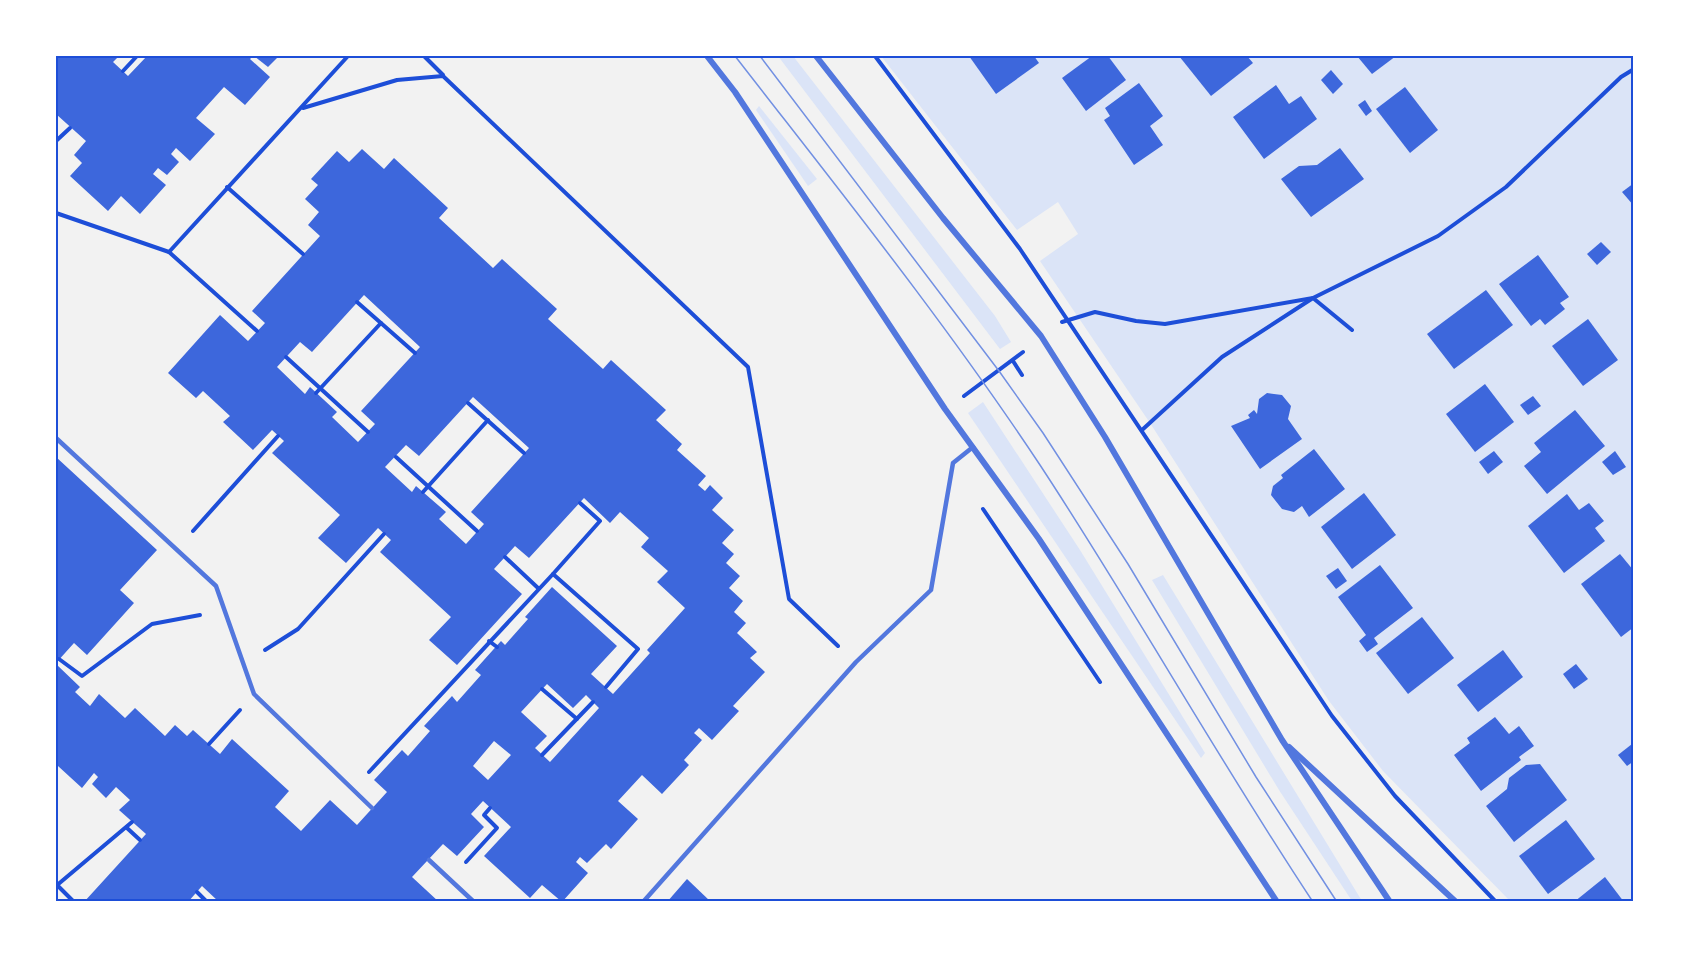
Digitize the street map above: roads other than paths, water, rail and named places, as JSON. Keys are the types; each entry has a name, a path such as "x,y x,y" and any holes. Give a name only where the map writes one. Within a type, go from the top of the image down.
{"street":[{"path":"707,56 735,92 945,409 1039,539 1277,902"},
{"path":"816,56 943,218 1041,336 1105,437 1282,740 1390,902"},
{"path":"1282,740 1456,902"}],"lane":[{"path":"56,438 216,586 254,694 372,808"},
{"path":"643,902 856,662 932,590 939,532 953,463 973,447"},
{"path":"429,860 474,902"}],"tram line":[{"path":"735,56 891,258 1004,412 1075,519 1243,794 1313,902"},
{"path":"760,56 999,371 1043,433 1128,564 1256,777 1337,902"}]}
